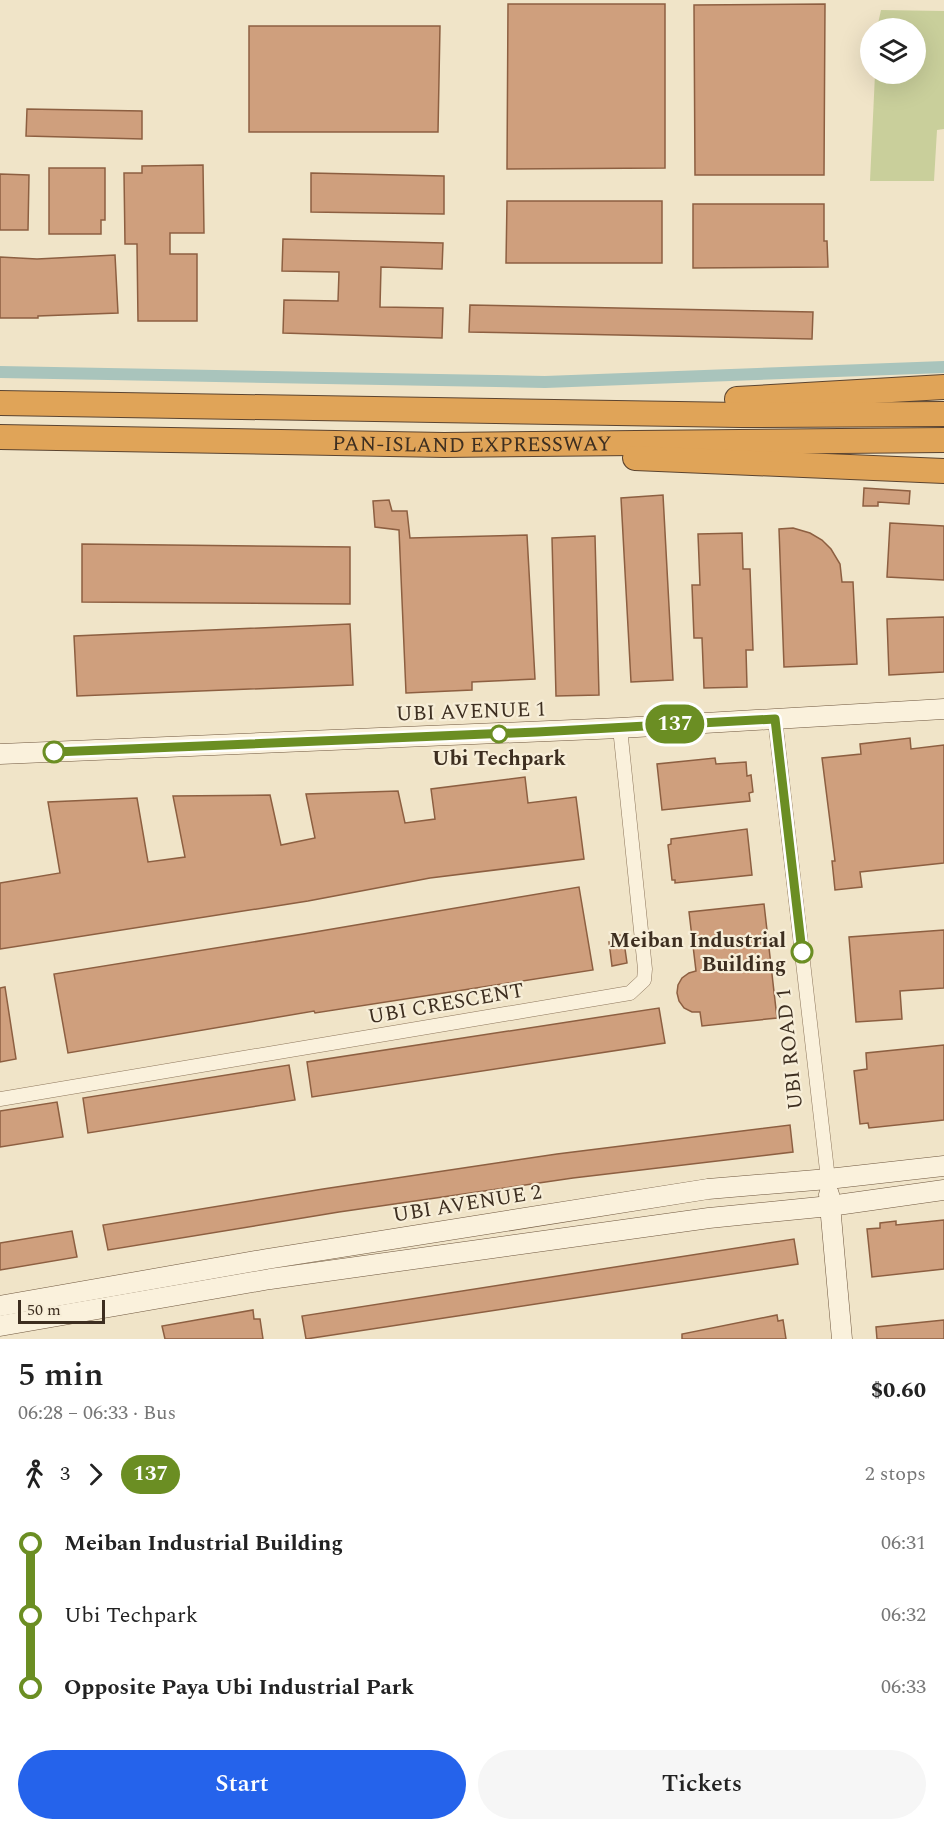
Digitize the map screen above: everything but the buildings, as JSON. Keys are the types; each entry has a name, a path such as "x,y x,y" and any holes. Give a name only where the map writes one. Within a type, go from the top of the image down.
{"highway":[{"path":"641,412 665,400 766,398 944,387"},
{"name":"PAN-ISLAND EXPRESSWAY","path":"0,403 740,415 944,414"},
{"name":"PAN-ISLAND EXPRESSWAY","path":"0,437 444,445 944,440"},
{"path":"444,445 597,457 944,471"}],"main road":[{"name":"UBI AVENUE 1","path":"0,754 620,728 944,709"},
{"name":"UBI AVENUE 2","path":"0,1306 267,1259 708,1189 944,1166"},
{"name":"UBI ROAD 1","path":"828,1179 842,1339"},
{"path":"0,1326 270,1279 709,1218 830,1206 944,1190"}],"street":[{"name":"UBI ROAD 1","path":"775,719 828,1179"},
{"name":"UBI CRESCENT","path":"0,1099 630,993 644,980 645,969 620,728"}],"green space":[{"path":"881,10 944,11 944,129 937,130 934,181 870,181 875,84 926,84 926,18 879,18"}],"waterway":[{"path":"0,372 545,382 944,367"}],"bus line":[{"name":"137","path":"54,752 537,732 775,719 802,952"}],"place":[{"name":"Ubi Techpark","path":"499,734"},
{"name":"Meiban Industrial Building","path":"802,952"}]}
